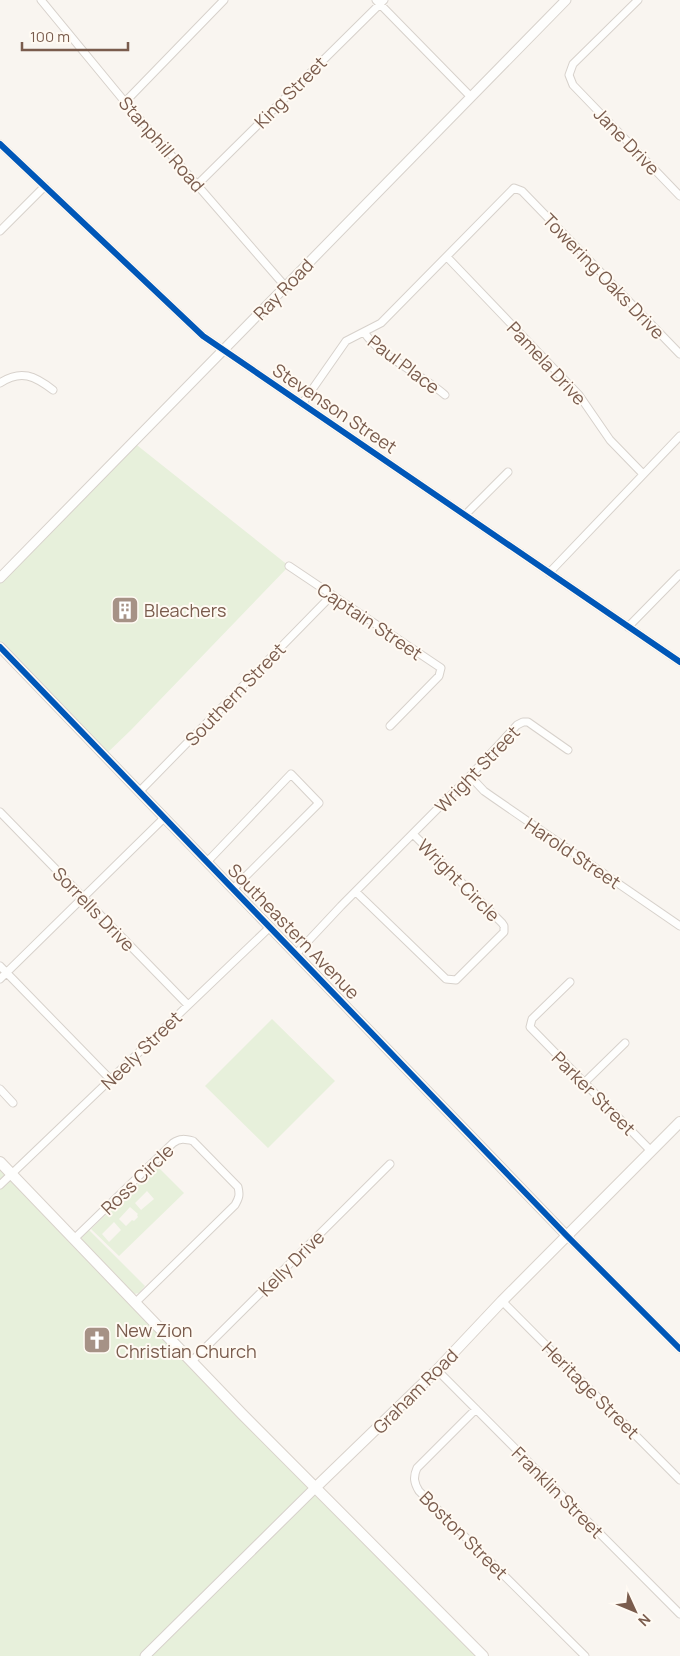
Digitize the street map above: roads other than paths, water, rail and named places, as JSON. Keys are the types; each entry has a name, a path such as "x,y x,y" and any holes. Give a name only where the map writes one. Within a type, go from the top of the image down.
{"main road":[{"name":"Graham Road","path":"316,1488 437,1370 502,1301 680,1122"},
{"path":"0,1162 191,1362 483,1656"}],"street":[{"name":"Stanphill Road","path":"41,0 124,102 285,286"},
{"path":"124,102 224,0"},
{"name":"Ray Road","path":"0,578 566,0"},
{"name":"Jane Drive","path":"638,0 573,64 569,75 575,87 680,196"},
{"path":"380,1 470,97"},
{"name":"King Street","path":"197,184 380,1"},
{"name":"Stevenson Street","path":"0,144 203,336 680,662"},
{"path":"0,231 45,186"},
{"name":"Towering Oaks Drive","path":"447,258 510,191 514,188 518,189 680,354"},
{"path":"302,404 346,341 381,322 447,258"},
{"name":"Pamela Drive","path":"447,258 579,394 610,440 643,474"},
{"name":"Paul Place","path":"364,332 372,343 445,395"},
{"path":"0,383 8,378 26,375 40,380 53,390"},
{"path":"549,573 680,436"},
{"path":"465,515 508,472"},
{"name":"Captain Street","path":"290,566 441,668 441,672 436,679 390,726"},
{"path":"628,627 680,574"},
{"name":"Southern Street","path":"139,792 332,595"},
{"name":"Southeastern Avenue","path":"0,647 567,1236"},
{"name":"Wright Street","path":"296,954 518,725 528,722 568,750"},
{"path":"207,862 291,774 320,803 233,889"},
{"name":"Harold Street","path":"470,776 494,798 680,926"},
{"name":"Sorrells Drive","path":"0,812 188,1006"},
{"path":"0,979 164,818"},
{"name":"Wright Circle","path":"356,892 446,979 456,980 504,932 502,923 413,834"},
{"name":"Neely Street","path":"0,1185 270,927"},
{"path":"0,966 110,1079"},
{"name":"Parker Street","path":"570,982 532,1019 530,1027 652,1151"},
{"path":"584,1083 625,1042"},
{"path":"0,1089 13,1103"},
{"name":"Ross Circle","path":"74,1239 178,1140 193,1141 238,1187 240,1193 235,1205 135,1303"},
{"name":"Kelly Drive","path":"191,1362 390,1164"},
{"path":"567,1236 680,1349"},
{"name":"Heritage Street","path":"502,1301 680,1480"},
{"name":"Franklin Street","path":"437,1370 680,1614"},
{"name":"Boston Street","path":"476,1409 417,1468 414,1484 585,1656"},
{"name":"Graham Road","path":"145,1656 316,1488"}],"place":[{"name":"Bleachers","path":"125,610"},
{"name":"New Zion Christian Church","path":"97,1340"}]}
